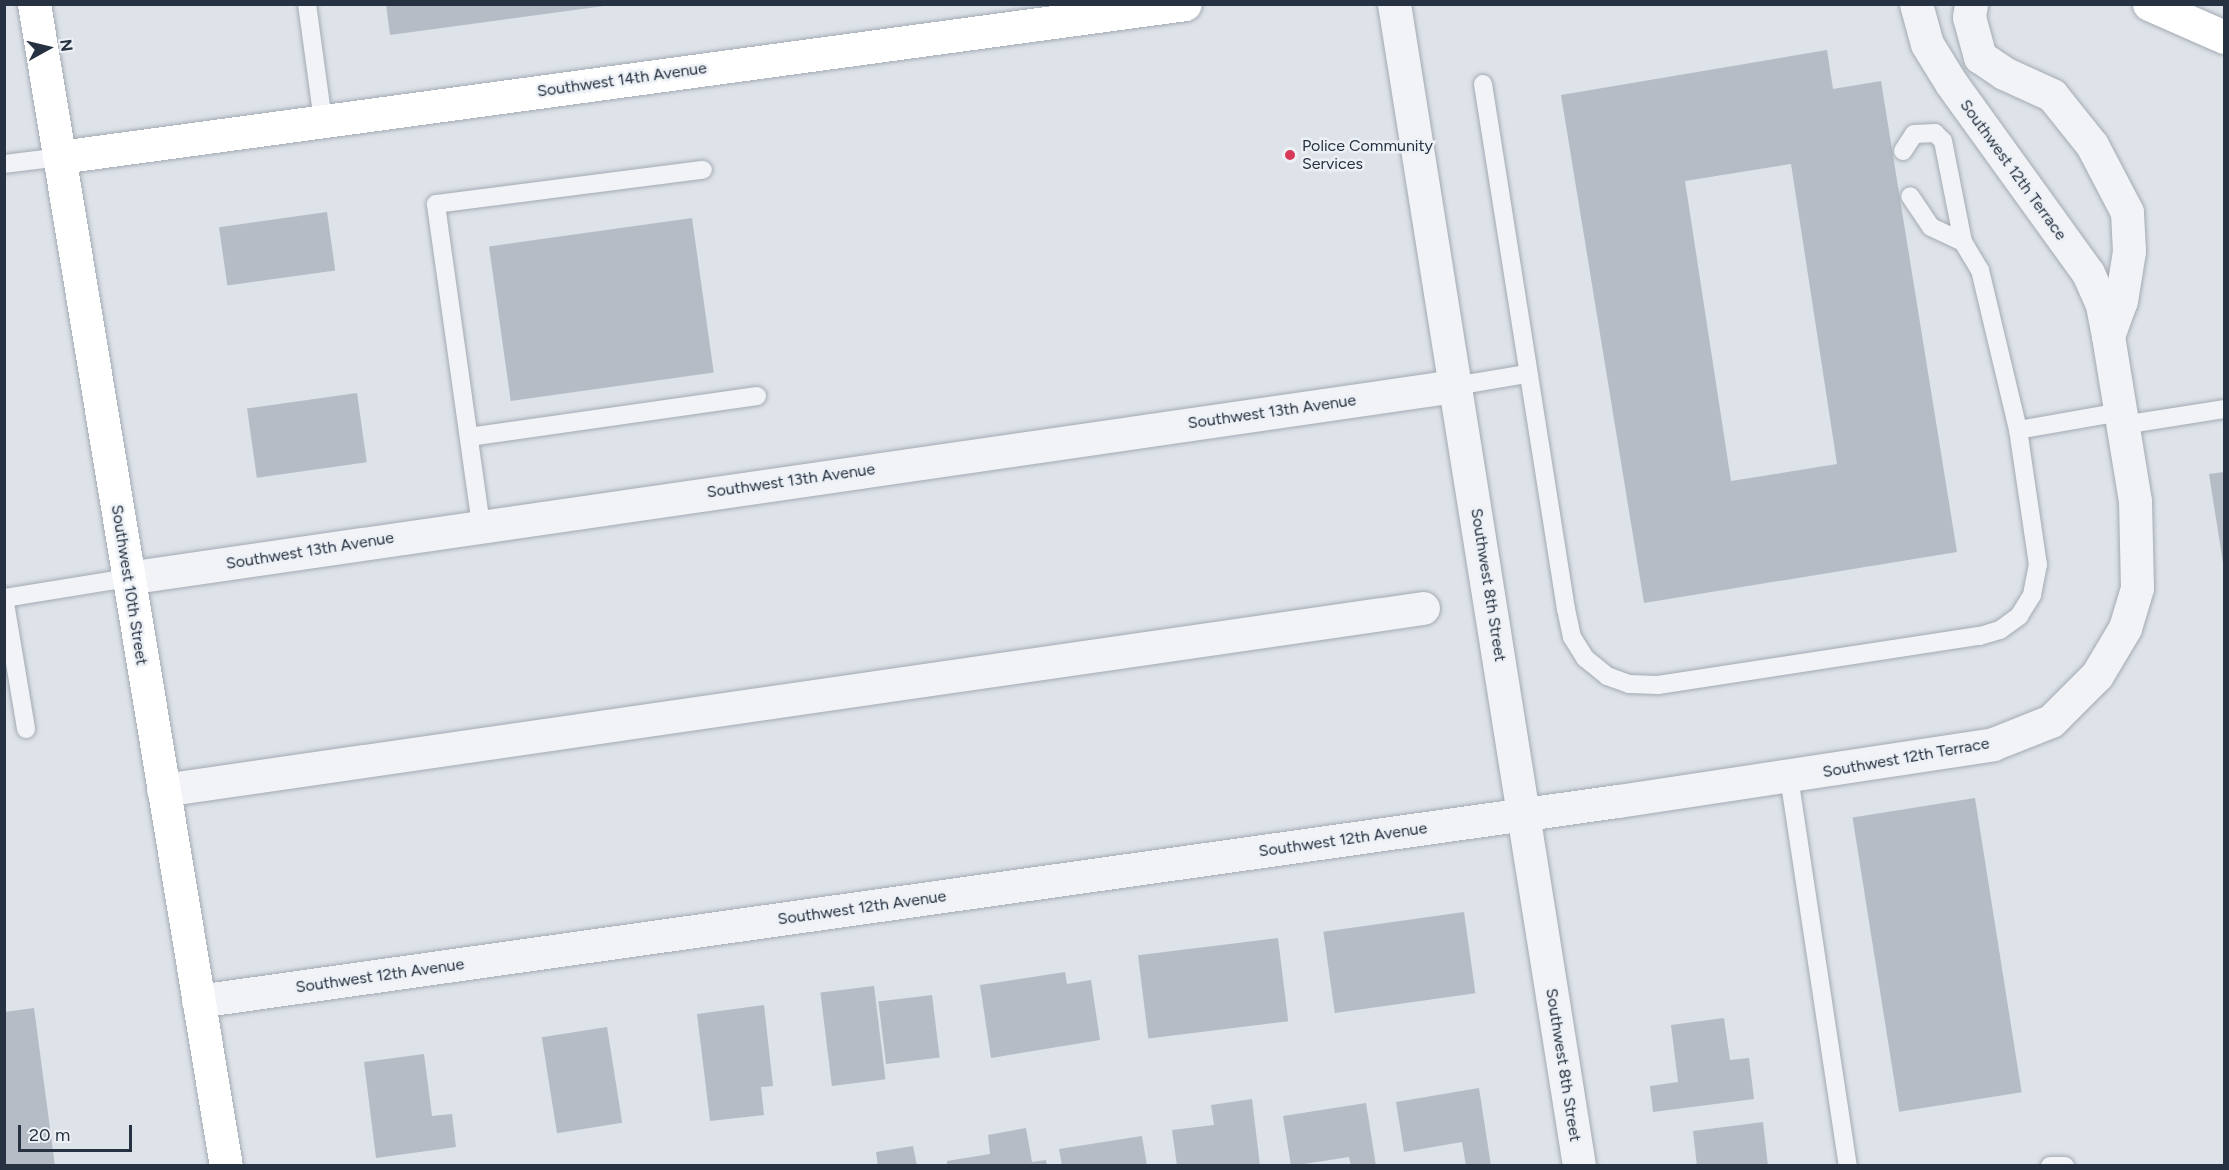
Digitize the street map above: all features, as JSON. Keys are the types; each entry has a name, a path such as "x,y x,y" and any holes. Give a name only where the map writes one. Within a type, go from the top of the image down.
{"street":[{"name":"Southwest 10th Street","path":"33,4 226,1166"},
{"name":"Southwest 14th Avenue","path":"60,157 1185,4"},
{"name":"Southwest 8th Street","path":"1394,4 1525,814 1579,1166"},
{"name":"Southwest 12th Terrace","path":"1525,814 1789,777 1993,744 2051,721 2097,675 2125,628 2138,588 2135,501 2102,305 2088,273 1951,82 1927,44 1916,4"},
{"path":"1971,4 1969,17 1980,57 2004,73 2052,95 2092,145 2127,212 2129,251 2121,301 2108,336"},
{"path":"2149,4 2224,37"},
{"name":"Southwest 13th Avenue","path":"127,578 481,525 1455,386"},
{"path":"163,790 1423,608"},
{"name":"Southwest 12th Avenue","path":"198,1001 1525,814"}],"lane":[{"path":"307,4 323,121"},
{"path":"1483,84 1527,374 1572,637 1585,657 1606,676 1629,684 1658,685 1980,636 2000,630 2019,616 2032,595 2038,565 2018,430 1980,270 1963,242 1943,141 1925,131 1908,139 1903,151"},
{"path":"4,164 60,157"},
{"path":"481,525 436,204 703,170"},
{"path":"1910,196 1932,227 1963,242"},
{"path":"1455,386 1527,374"},
{"path":"469,437 758,396"},
{"path":"2018,430 2122,418 2224,410"},
{"path":"26,729 5,597 127,578"},
{"path":"1789,777 1848,1166"},
{"path":"2049,1166 2065,1166"}],"building":[{"path":"386,4 603,4 604,6 390,35"},
{"path":"1827,50 1833,89 1881,81 1957,552 1644,603 1561,95","holes":["1791,164 1837,464 1731,481 1685,181"]},
{"path":"327,212 335,270 227,286 219,227"},
{"path":"692,218 714,372 511,401 489,247"},
{"path":"357,393 367,462 257,478 247,408"},
{"path":"2224,472 2224,563 2223,563 2209,474"},
{"path":"1975,798 2022,1092 1899,1112 1853,817"},
{"path":"1464,912 1475,993 1335,1013 1323,932"},
{"path":"1278,938 1288,1021 1148,1039 1138,955"},
{"path":"1065,972 1067,984 1091,980 1100,1040 991,1058 980,985"},
{"path":"874,986 885,1079 832,1086 820,993"},
{"path":"932,995 940,1058 886,1064 878,1002"},
{"path":"764,1005 773,1086 761,1087 764,1115 710,1121 697,1014"},
{"path":"34,1008 55,1166 4,1166 4,1012"},
{"path":"1724,1018 1730,1060 1749,1058 1754,1099 1653,1112 1650,1086 1678,1082 1671,1025"},
{"path":"607,1027 622,1123 557,1133 542,1037"},
{"path":"424,1054 432,1116 452,1114 456,1147 376,1158 364,1062"},
{"path":"1479,1088 1491,1166 1466,1166 1462,1142 1404,1152 1396,1102"},
{"path":"1252,1099 1260,1166 1177,1166 1172,1130 1214,1125 1211,1105"},
{"path":"1366,1103 1376,1166 1351,1166 1349,1157 1291,1166 1283,1116"},
{"path":"1763,1122 1768,1166 1697,1166 1693,1131"},
{"path":"1026,1128 1032,1162 1046,1160 1047,1166 947,1166 947,1161 990,1154 988,1135"},
{"path":"1142,1136 1147,1166 1062,1166 1059,1149"},
{"path":"913,1146 917,1166 878,1166 876,1152"}],"place":[{"name":"Police Community Services","path":"1290,155"}]}
